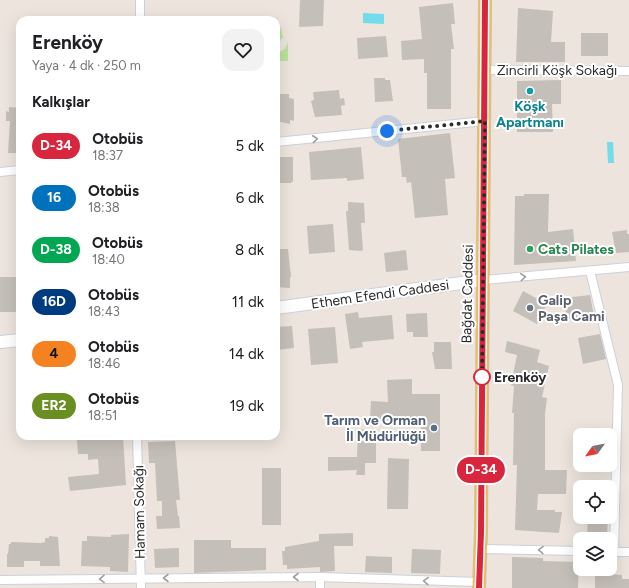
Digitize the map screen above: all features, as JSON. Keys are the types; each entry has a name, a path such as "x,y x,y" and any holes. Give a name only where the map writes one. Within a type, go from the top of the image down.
{"main road":[{"name":"Bağdat Caddesi","path":"479,585 481,549 484,280 485,0"},
{"name":"Ethem Efendi Caddesi","path":"280,307 484,280"},
{"path":"0,342 16,340"}],"street":[{"path":"140,0 140,16"},
{"name":"Zincirli Köşk Sokağı","path":"485,70 629,71"},
{"path":"280,142 485,121"},
{"path":"0,172 16,170"},
{"path":"484,280 590,271 629,266"},
{"path":"590,271 618,385 613,532"},
{"name":"Hamam Sokağı","path":"137,440 141,588"},
{"path":"481,549 573,551"},
{"path":"617,552 629,552"},
{"path":"320,577 320,588"},
{"path":"0,580 320,577 479,585"}],"green space":[{"path":"280,27 281,28 283,37 280,41"},
{"path":"288,42 288,61 280,61 280,52 285,49"}],"water":[{"path":"363,13 384,14 384,24 363,23"},
{"path":"607,142 613,142 614,163 608,163"}],"building":[{"path":"300,0 324,0 323,26 299,27"},
{"path":"453,3 455,24 451,24 454,49 451,49 451,109 427,109 427,73 424,73 424,59 402,60 401,41 422,39 419,7"},
{"path":"518,8 553,11 551,42 565,42 565,62 516,62"},
{"path":"581,33 608,33 608,56 581,56"},
{"path":"386,36 388,57 358,59 357,38"},
{"path":"374,78 385,78 385,80 390,80 393,101 375,102"},
{"path":"561,80 561,104 552,104 553,132 517,132 517,81"},
{"path":"339,90 340,99 344,98 345,105 341,106 342,115 315,117 311,101 314,100 313,92"},
{"path":"280,94 289,94 289,98 294,99 294,121 290,120 290,124 280,122"},
{"path":"9,107 16,108 16,153 8,153 10,121 6,121 6,111 9,112"},
{"path":"450,133 455,178 445,179 448,215 415,218 411,182 407,183 406,177 402,177 398,139"},
{"path":"361,147 364,179 347,181 347,178 311,180 309,152"},
{"path":"280,157 293,157 293,181 291,183 280,183"},
{"path":"524,194 549,194 548,232 573,229 576,261 514,265 515,196 524,196"},
{"path":"348,202 364,203 365,223 361,223 363,250 361,251 349,250 346,211 348,211"},
{"path":"333,224 335,252 309,254 307,226"},
{"path":"627,230 627,234 629,234 629,252 616,253 612,232"},
{"path":"280,249 288,249 291,277 290,288 280,287"},
{"path":"406,250 408,270 386,272 384,253"},
{"path":"0,277 16,277 16,312 0,312"},
{"name":"Galip Paşa Cami","path":"523,291 547,304 537,324 513,311"},
{"path":"590,295 594,316 569,319 569,313 566,313 564,298"},
{"path":"358,312 359,318 392,315 394,339 362,342 363,347 350,349 345,314"},
{"path":"427,313 428,337 413,337 413,332 407,332 406,314"},
{"path":"292,326 294,348 280,350 280,327"},
{"path":"335,327 338,363 311,365 308,329"},
{"path":"600,334 606,359 583,364 578,338"},
{"path":"507,341 540,350 537,362 549,366 542,397 547,398 545,414 545,470 567,470 566,494 538,494 537,510 555,510 555,512 562,512 559,533 515,530 517,465 513,465 514,413 512,413 514,386 511,385 517,355 505,352"},
{"path":"434,342 451,342 452,369 435,369 432,352 434,352"},
{"path":"412,379 412,394 440,394 440,451 421,451 421,421 370,420 371,401 388,402 387,380"},
{"path":"358,429 376,430 376,463 365,463 365,475 356,475 357,470 328,471 328,457 357,457"},
{"path":"77,440 123,440 126,485 70,491 68,477 99,474 98,459 88,460 88,454 78,454"},
{"path":"175,441 180,500 176,500 180,528 157,529 156,516 162,516 162,501 157,501 155,463 149,463 148,442"},
{"path":"388,458 409,459 408,509 387,509"},
{"path":"262,468 281,468 281,525 262,525"},
{"path":"588,524 608,524 607,532 587,532"},
{"path":"353,533 353,546 334,546 335,571 320,572 320,567 287,569 287,565 283,565 282,551 285,551 285,547 319,541 319,534"},
{"path":"129,534 128,572 110,571 110,567 81,566 82,541 87,541 87,536 111,537 111,535"},
{"path":"49,536 58,537 60,566 40,566 40,561 24,561 24,567 7,567 7,554 9,544 11,544 11,542 41,543 45,542 45,538 49,538"},
{"path":"194,540 231,540 231,548 266,548 266,570 194,573"},
{"path":"179,548 179,567 155,568 154,549"},
{"path":"412,549 441,550 440,574 411,573"},
{"path":"366,556 392,557 392,573 365,572"},
{"path":"512,557 543,558 543,561 573,562 573,576 578,576 578,588 512,588"},
{"path":"622,575 622,579 629,579 629,588 595,588 595,576"}],"bus line":[{"name":"D-34","path":"479,588 484,280 485,0"}],"place":[{"name":"Köşk Apartmanı","path":"530,91"},
{"name":"Cats Pilates","path":"530,249"},
{"name":"Galip Paşa Cami","path":"530,308"},
{"name":"Erenköy","path":"482,377"},
{"name":"Tarım ve Orman İl Müdürlüğü","path":"434,428"}],"route":[{"path":"387,131 485,121 482,377"}]}
